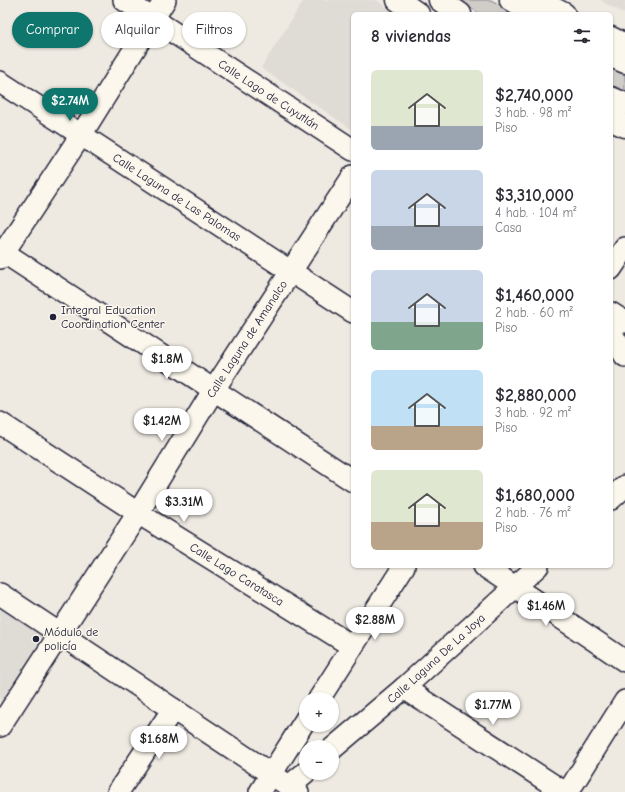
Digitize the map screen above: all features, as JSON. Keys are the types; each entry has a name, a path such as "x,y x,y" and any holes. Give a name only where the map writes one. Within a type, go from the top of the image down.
{"main road":[{"path":"398,0 415,12"},
{"path":"440,0 457,12"},
{"path":"511,0 530,12"},
{"path":"537,0 560,12"},
{"path":"613,39 625,45"},
{"path":"613,57 625,62"},
{"path":"613,99 625,104"},
{"path":"613,121 625,126"}],"street":[{"name":"Calle Lago de Cuyutlán","path":"124,0 142,12"},
{"path":"158,12 165,0"},
{"name":"Calle Lago de Cuyutlán","path":"174,33 351,149"},
{"path":"136,48 81,136 1,253 351,480"},
{"name":"Calle Laguna de Las Palomas","path":"0,82 351,311"},
{"name":"Calle Laguna de Amanalco","path":"0,726 138,513 213,391 351,179"},
{"path":"613,265 625,248"},
{"path":"613,313 625,322"},
{"path":"613,335 625,356"},
{"name":"Calle Lago Caratasca","path":"0,423 138,513 352,646"},
{"path":"613,478 625,486 613,497"},
{"path":"323,692 403,568"},
{"path":"487,568 625,661"},
{"name":"Calle Laguna De La Joya","path":"339,743 404,688 536,568"},
{"path":"0,594 294,789 300,780"},
{"path":"404,688 564,792"},
{"path":"568,792 625,701"},
{"path":"118,792 172,709"},
{"path":"260,792 299,731"}],"shaded area":[{"path":"304,0 376,0 393,12 351,12 351,129 261,68"},
{"path":"459,0 491,0 512,12 477,12"},
{"path":"600,0 625,0 625,14"},
{"path":"613,69 625,75 625,96 613,91"},
{"path":"0,608 47,638 0,709"}],"place":[{"name":"Integral Education Coordination Center","path":"53,317"},
{"name":"Módulo de policía","path":"36,639"}]}
